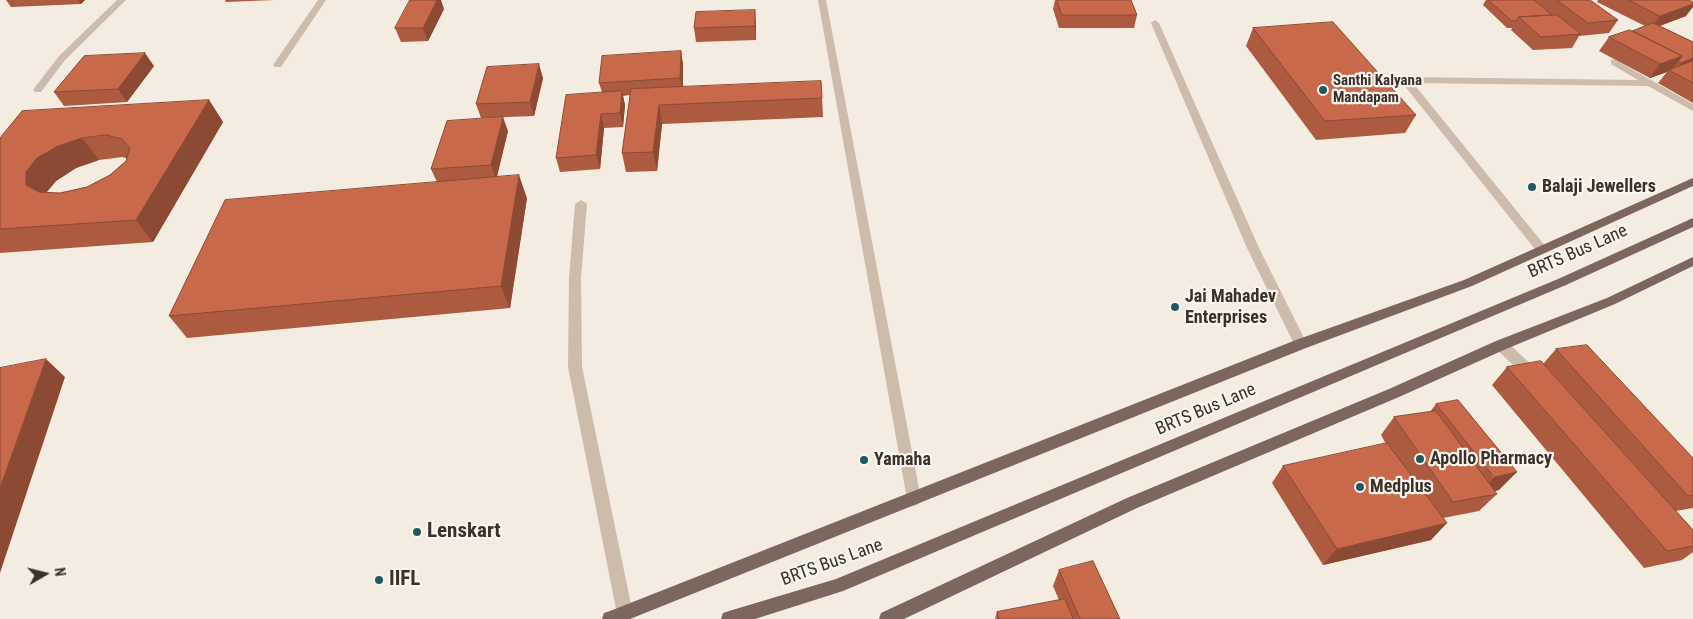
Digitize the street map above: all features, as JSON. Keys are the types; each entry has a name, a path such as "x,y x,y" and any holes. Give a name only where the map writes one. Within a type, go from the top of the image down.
{"main road":[{"path":"610,619 1301,344 1468,283 1693,182"},
{"name":"BRTS Bus Lane","path":"728,619 837,586 1562,282 1693,222"},
{"path":"888,619 1132,503 1394,393 1502,345 1611,301 1693,261"}],"street":[{"path":"38,90 62,58 122,0"},
{"path":"278,65 322,0"},
{"path":"822,0 914,499"},
{"path":"1155,23 1253,248 1301,344"},
{"path":"1614,62 1693,108"},
{"path":"1542,250 1406,80 1650,83"},
{"path":"581,204 575,278 575,367 624,614"},
{"path":"1502,345 1540,383"}],"building":[{"path":"410,0 437,0 423,28 395,28"},
{"path":"1057,0 1131,0 1137,15 1062,15"},
{"path":"1489,0 1534,0 1552,15 1519,17 1517,20 1512,21"},
{"path":"1557,0 1590,0 1618,20 1588,23"},
{"path":"1629,0 1689,0 1693,4 1660,16"},
{"path":"755,10 755,26 694,28 696,12"},
{"path":"1557,15 1581,34 1541,37 1519,17"},
{"path":"1333,22 1416,115 1325,121 1253,28"},
{"path":"1653,23 1693,42 1693,58 1681,63 1678,62 1682,56 1633,31"},
{"path":"1630,30 1682,56 1660,64 1609,37"},
{"path":"681,51 680,78 599,83 602,56"},
{"path":"145,53 118,89 54,92 84,56"},
{"path":"1693,61 1693,83 1669,70"},
{"path":"539,64 530,102 476,104 487,67"},
{"path":"821,81 822,98 659,105 653,152 622,153 631,89"},
{"path":"622,91 620,113 601,114 596,155 556,158 566,95"},
{"path":"209,100 136,220 0,229 0,138 22,111","holes":["106,135 122,139 130,148 126,161 110,175 87,187 60,193 39,192 26,185 26,172 37,158 58,146 82,138"]},
{"path":"503,117 491,165 431,169 447,121"},
{"path":"519,175 501,286 169,316 225,200"},
{"path":"1587,345 1693,458 1693,495 1688,496 1556,349"},
{"path":"46,359 0,488 0,368"},
{"path":"1541,361 1693,530 1693,546 1667,551 1507,367"},
{"path":"1458,400 1517,472 1494,477 1436,404"},
{"path":"1436,411 1497,494 1453,502 1394,417"},
{"path":"1387,443 1447,523 1337,549 1283,466"},
{"path":"1093,561 1120,619 1080,619 1059,570"},
{"path":"1065,599 1073,619 999,619 997,612"}],"place":[{"name":"Santhi Kalyana Mandapam","path":"1323,90"},
{"name":"Balaji Jewellers","path":"1532,187"},
{"name":"Jai Mahadev Enterprises","path":"1175,307"},
{"name":"Apollo Pharmacy","path":"1420,459"},
{"name":"Yamaha","path":"864,460"},
{"name":"Medplus","path":"1360,487"},
{"name":"Lenskart","path":"417,532"},
{"name":"IIFL","path":"379,580"}]}
